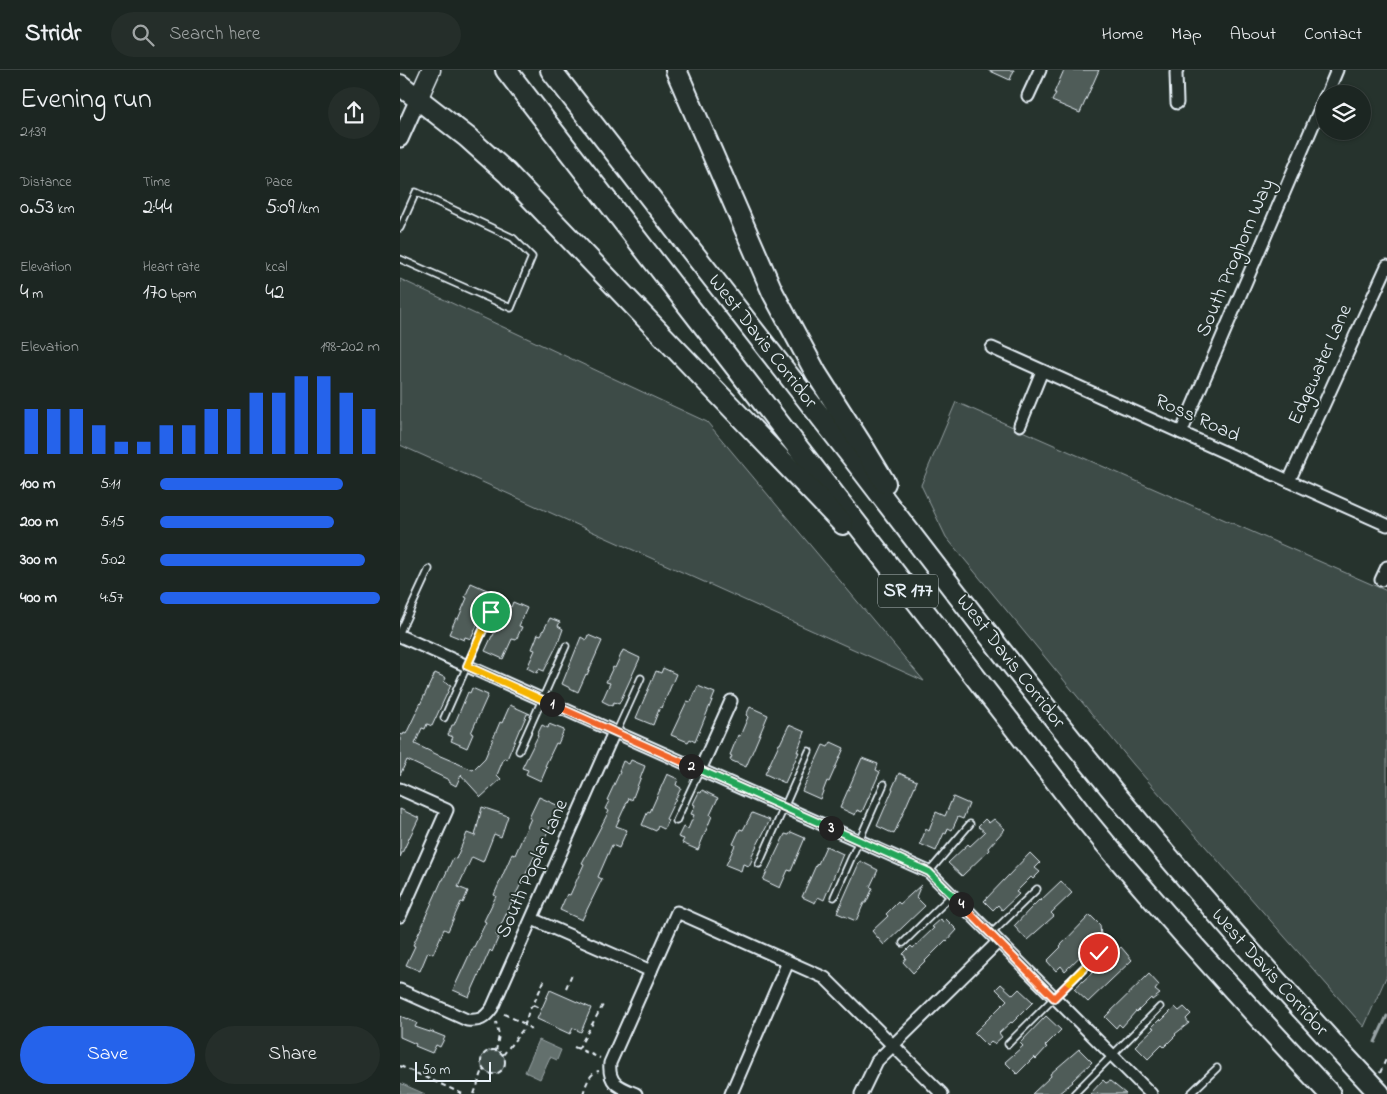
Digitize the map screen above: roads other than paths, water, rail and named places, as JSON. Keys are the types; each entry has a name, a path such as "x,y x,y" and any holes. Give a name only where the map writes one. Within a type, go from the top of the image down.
{"highway":[{"name":"West Davis Corridor","path":"506,70 1052,778 1119,861 1195,948 1330,1094"},
{"name":"West Davis Corridor","path":"550,70 1060,725 1180,870 1283,989 1379,1086"},
{"path":"676,70 758,260 789,324 816,373 875,465 918,544"},
{"path":"400,85 467,137 508,173 812,493 906,588"}],"main road":[{"path":"418,99 431,70"}],"street":[{"path":"1028,96 1040,70"},
{"path":"1177,70 1177,103"},
{"path":"1331,85 1337,70"},
{"path":"400,139 418,99"},
{"name":"South Proghorn Way","path":"1182,433 1316,119"},
{"name":"Edgewater Lane","path":"1289,481 1387,266"},
{"name":"Ross Road","path":"992,348 1387,524"},
{"path":"1020,425 1042,371"},
{"path":"1381,580 1387,567"},
{"path":"400,636 929,872 1151,1094"},
{"path":"700,770 730,701"},
{"name":"South Poplar Lane","path":"400,990 467,1020 476,1021 482,1019 492,1008 615,732"},
{"path":"400,789 447,810 400,916"},
{"path":"636,1094 616,1084 610,1078 610,1063 677,912 825,978 942,1094"},
{"path":"532,919 651,971"},
{"path":"862,1094 876,1061 995,938"},
{"path":"731,1094 788,962"}],"lane":[{"path":"400,228 416,192 513,238 532,257 511,308 400,259"},
{"path":"400,632 429,569"},
{"path":"444,718 491,612"},
{"path":"519,751 566,646"},
{"path":"615,732 641,678"},
{"path":"759,864 809,751"},
{"path":"676,821 700,770"},
{"path":"834,897 884,784"},
{"path":"929,872 970,824"},
{"path":"995,938 1036,889"},
{"path":"903,943 952,895"},
{"path":"1008,1044 1099,953"},
{"path":"1074,1094 1160,1006"},
{"path":"1190,1094 1217,1068"}],"waterway":[{"path":"1375,1042 1387,1016"}]}
